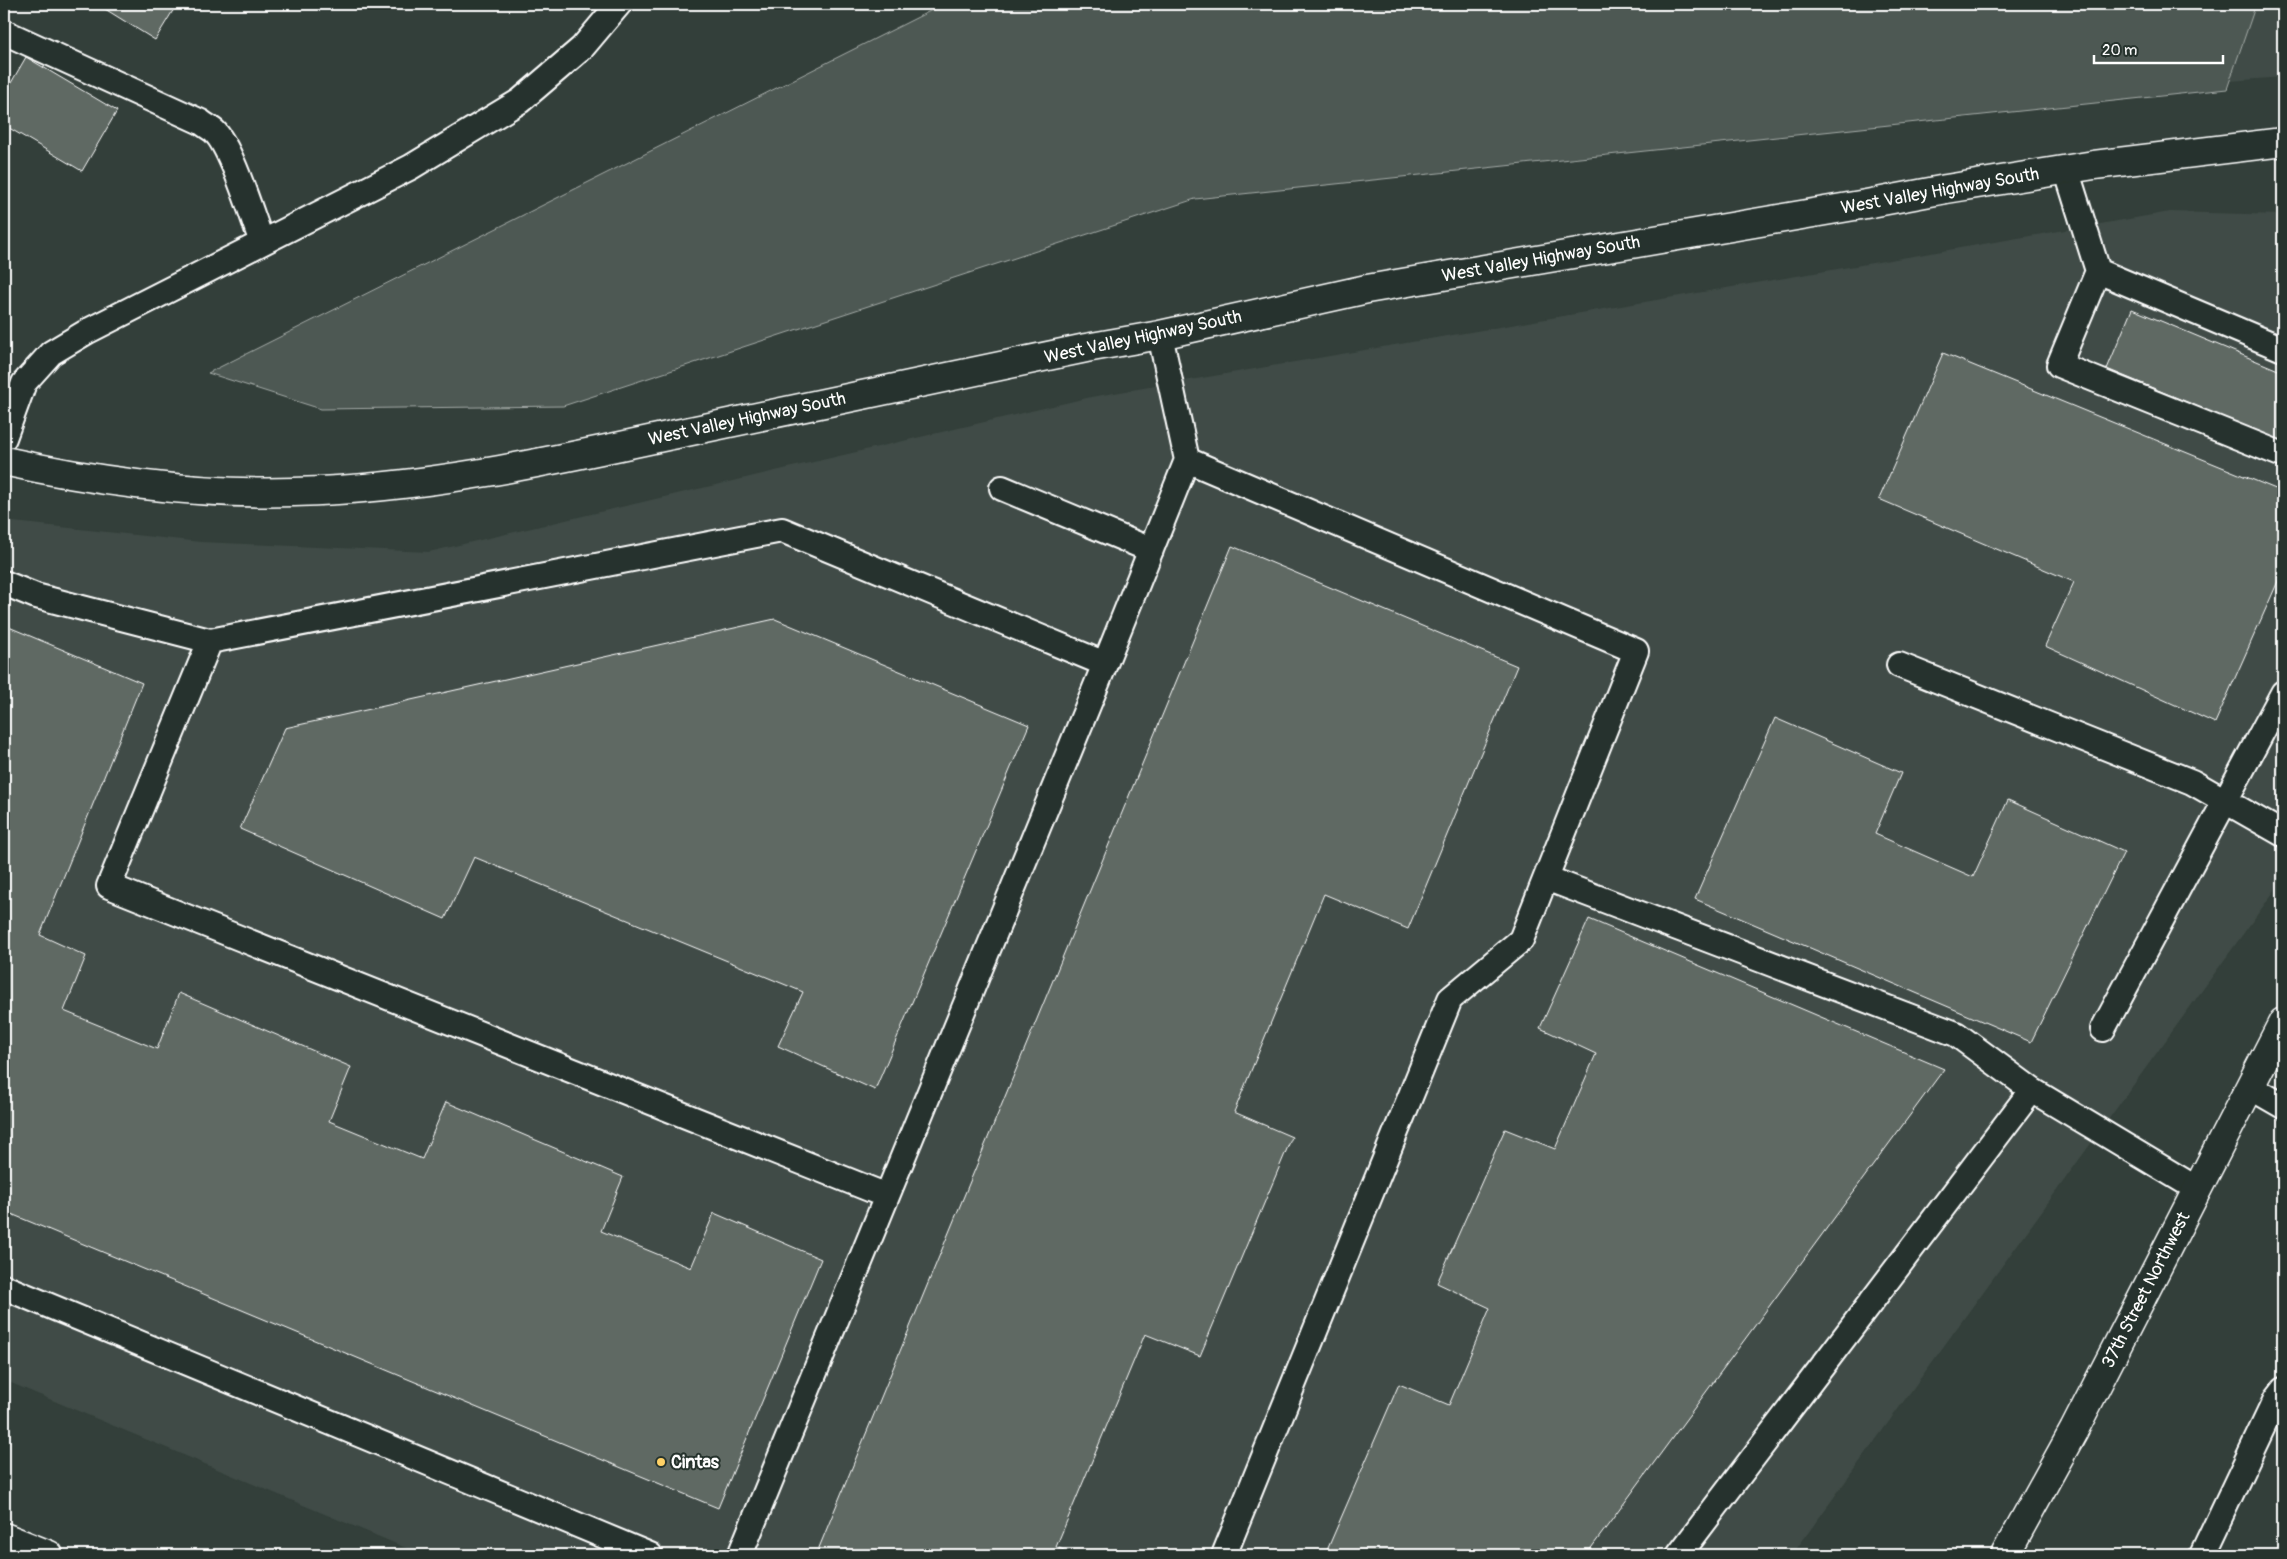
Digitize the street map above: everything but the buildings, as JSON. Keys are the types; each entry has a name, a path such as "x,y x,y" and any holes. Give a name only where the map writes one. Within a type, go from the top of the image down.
{"main road":[{"name":"West Valley Highway South","path":"4,461 68,475 112,482 232,492 292,493 418,483 515,468 1086,348 1160,335 1367,289 2066,169 2214,149 2283,142"},
{"name":"37th Street Northwest","path":"2005,1555 2074,1430 2283,1022"},
{"path":"4,1537 49,1555"}],"lane":[{"path":"4,438 24,383 51,353 88,331 411,167 520,100 582,48 619,4"},
{"path":"4,32 201,122 215,132 227,151 262,242"},
{"path":"2066,169 2098,271 2058,365 2283,455"},
{"path":"2098,271 2283,349"},
{"path":"740,1555 1152,550 1187,460 1160,335"},
{"path":"1187,460 1636,651 1521,940 1450,999 1224,1555"},
{"path":"1002,488 1152,550"},
{"path":"4,583 36,596 210,641 782,530 1105,664"},
{"path":"210,641 109,886 887,1196"},
{"path":"1899,665 2192,782 2283,834"},
{"path":"2103,1029 2283,693"},
{"path":"1546,878 1956,1034 2032,1090 2197,1189"},
{"path":"2250,1087 2283,1106"},
{"path":"1679,1555 2032,1090"},
{"path":"4,1287 650,1555"},
{"path":"2202,1555 2276,1399 2283,1390"}],"shaded area":[{"path":"944,4 2256,4 2227,89 1195,199 563,406 321,409 208,373"},
{"path":"2256,4 2283,4 2283,77 2229,81"},
{"path":"2170,212 2283,215 2283,871 2275,890 1792,1555 423,1555 4,1380 4,521 200,542 429,552 1091,397"}],"place":[{"name":"Cintas","path":"661,1462"}]}
